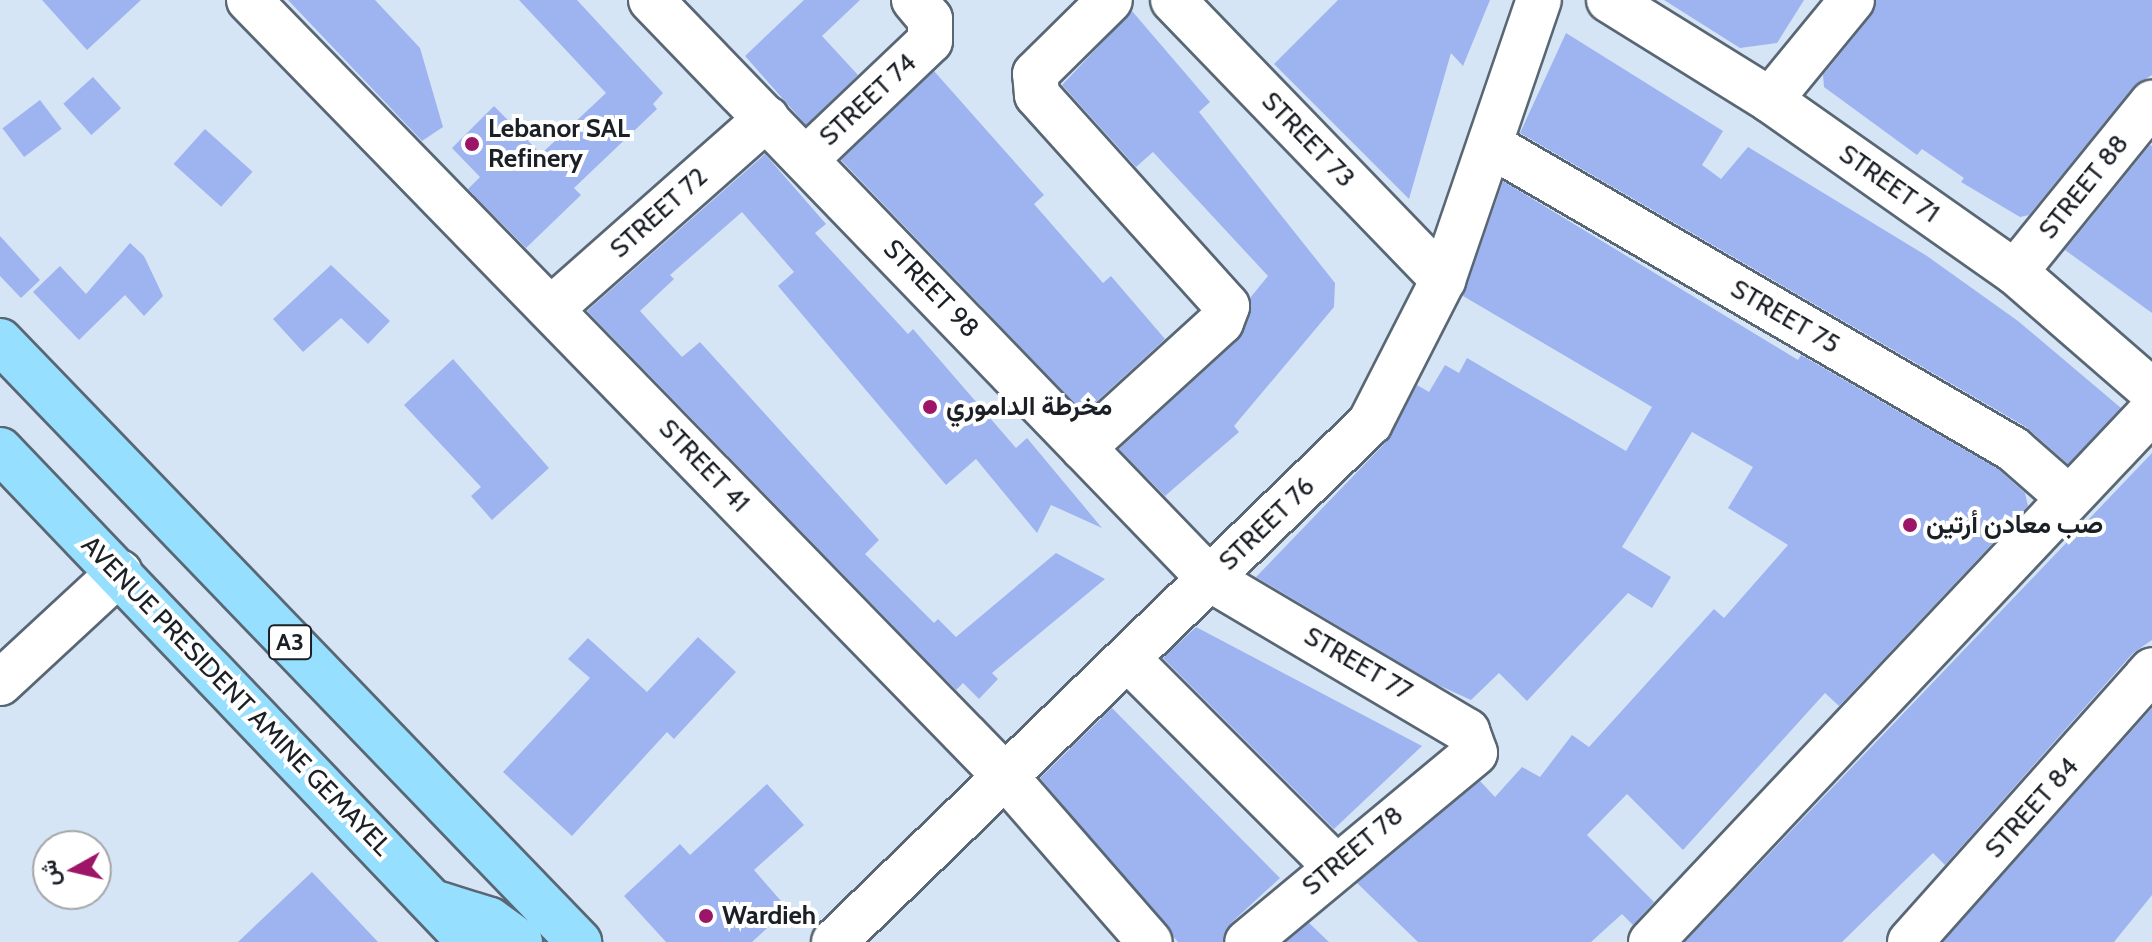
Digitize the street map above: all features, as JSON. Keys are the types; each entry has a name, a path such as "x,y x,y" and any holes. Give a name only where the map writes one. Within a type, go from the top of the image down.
{"highway":[{"name":"A3","path":"0,341 579,942"},
{"name":"AVENUE PRESIDENT AMINE GEMAYEL","path":"0,450 120,572 470,942"},
{"path":"433,902 490,920 520,942"}],"street":[{"name":"STREET 41","path":"249,0 1005,776 1150,942"},
{"name":"STREET 98","path":"651,0 1210,579"},
{"name":"STREET 74","path":"806,159 930,41 930,19 914,0"},
{"path":"1083,448 1221,322 1227,306 1034,88 1035,74 1110,0"},
{"name":"STREET 73","path":"1173,0 1443,280"},
{"name":"STREET 71","path":"1609,0 1770,100 2015,272 2152,391"},
{"path":"1770,100 1852,0"},
{"name":"STREET 76","path":"834,942 1370,423 1443,280 1492,146 1530,6"},
{"name":"STREET 88","path":"2015,272 2152,103"},
{"name":"STREET 72","path":"551,309 767,118"},
{"name":"STREET 75","path":"1492,146 2013,449 2069,498"},
{"path":"1651,942 2152,411"},
{"path":"0,683 120,572"},
{"name":"STREET 77","path":"1210,579 1458,721 1474,742 1475,753 1461,762"},
{"path":"1128,659 1335,866"},
{"name":"STREET 84","path":"1910,942 2152,670"},
{"name":"STREET 78","path":"1247,942 1461,762"}],"building":[{"path":"42,0 141,0 87,50"},
{"path":"288,0 375,0 420,48 443,127 422,141"},
{"path":"519,0 577,0 663,93 653,104 657,109 574,188 581,195 526,248 468,189 480,177 452,148 494,106 541,154 606,93"},
{"path":"804,0 860,0 822,36 858,75 806,125 745,56"},
{"path":"1338,0 1490,0 1463,66 1451,53 1409,199 1274,64"},
{"path":"1664,0 1804,0 1777,43 1740,48"},
{"path":"1876,0 2152,0 2152,75 2133,87 2029,215 2020,217 1961,182 1964,178 1922,149 1917,155 1824,87 1823,75 1871,16"},
{"path":"1132,11 1210,102 1199,112 1335,283 1334,307 1234,426 1239,432 1165,496 1119,449 1238,340 1250,315 1250,298 1268,276 1153,152 1136,167 1062,85"},
{"path":"1566,33 1723,131 1702,165 1721,179 1748,147 1927,256 2018,321 2121,408 2068,464 2026,427 1520,133"},
{"path":"934,71 1044,195 1034,204 1103,283 1111,276 1165,339 1084,413 841,160"},
{"path":"93,77 121,108 91,135 63,104"},
{"path":"40,100 62,129 24,157 2,128"},
{"path":"205,129 253,172 221,207 174,164"},
{"path":"2152,146 2152,313 2065,250"},
{"path":"765,154 826,224 815,233 908,334 913,329 1016,448 1027,438 1102,528 1051,505 1037,533 976,459 946,485 778,286 794,272 742,212 670,275 674,279 640,311 682,357 700,342 879,540 865,554 934,623 938,619 956,637 1056,553 1105,579 992,673 998,679 979,699 963,683 956,690 587,311"},
{"path":"1503,181 1798,360 1801,355 1998,469 2025,493 2028,506 1839,706 1825,693 1683,850 1627,794 1587,835 1654,902 1633,925 1622,914 1591,942 1418,942 1357,883 1480,781 1495,797 1522,767 1540,777 1572,735 1589,747 1714,609 1724,618 1788,545 1728,508 1753,467 1692,432 1622,547 1671,577 1652,608 1628,593 1527,701 1499,673 1471,700 1436,684 1256,577 1387,441 1417,385 1429,392 1445,365 1459,373 1467,358 1626,451 1652,407 1463,296"},
{"path":"0,236 40,280 21,298 0,276"},
{"path":"130,243 144,256 163,296 144,316 125,295 79,340 33,292 60,266 86,294"},
{"path":"331,265 390,321 368,344 341,318 303,352 273,319"},
{"path":"453,359 549,468 492,520 471,496 481,487 404,405"},
{"path":"2152,453 2152,640 2133,653 1945,865 1933,853 1842,942 1685,942"},
{"path":"1196,627 1422,746 1334,829 1163,658"},
{"path":"698,637 736,672 674,739 667,732 572,836 503,772 590,678 568,659 588,638 647,692"},
{"path":"1112,708 1280,878 1231,923 1223,942 1178,942 1040,778"},
{"path":"2152,708 2152,895 2114,942 1943,942"},
{"path":"767,784 804,825 754,870 788,909 752,942 666,942 624,896 680,844 690,855"},
{"path":"312,872 378,942 238,942"},
{"path":"1309,923 1329,942 1286,942"}],"place":[{"name":"Lebanor SAL Refinery","path":"472,144"},
{"name":"مخرطة الداموري","path":"930,407"},
{"name":"صب معادن أرتين","path":"1910,525"},
{"name":"Wardieh","path":"706,916"}]}
